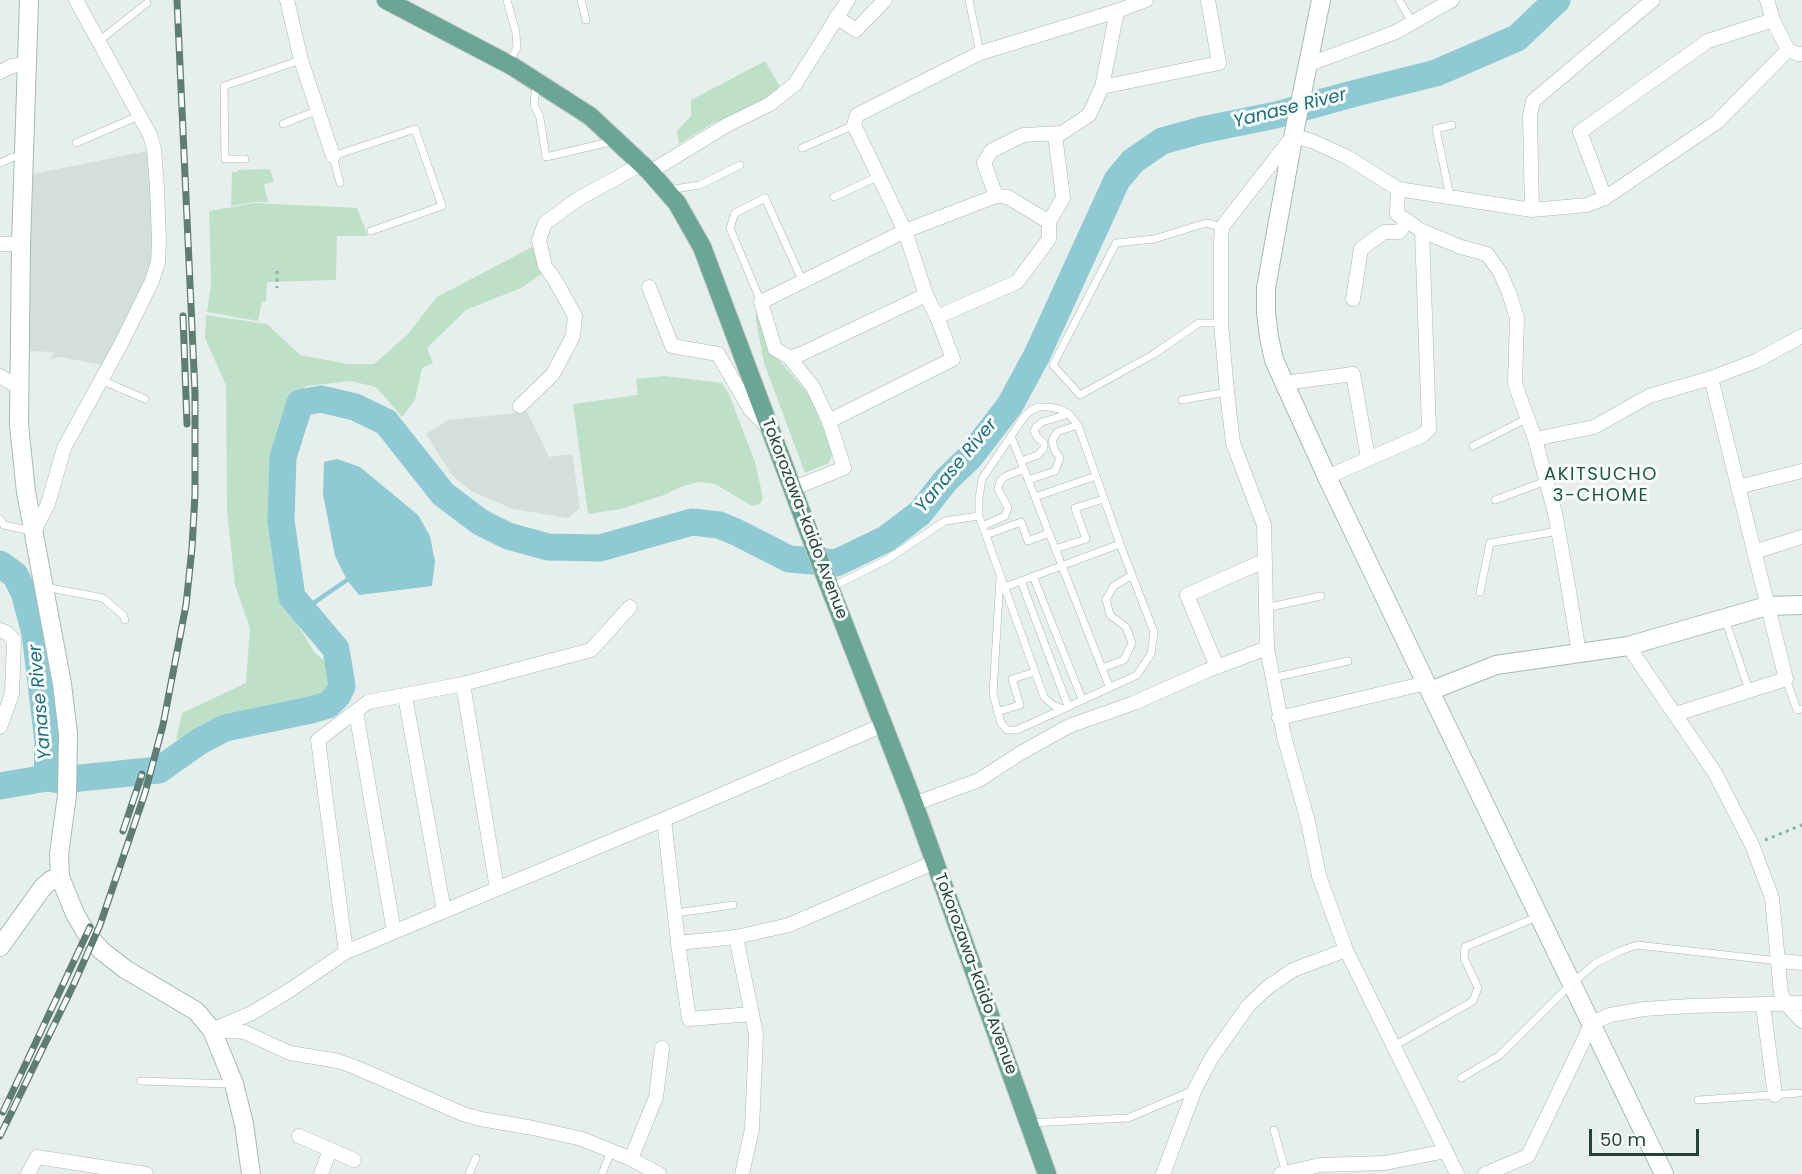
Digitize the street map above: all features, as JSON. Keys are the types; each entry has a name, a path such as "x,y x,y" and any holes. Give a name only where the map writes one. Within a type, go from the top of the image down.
{"main road":[{"name":"Tokorozawa-kaido Avenue","path":"390,1 508,64 590,116 646,168 677,203 702,247 792,489 914,804 1047,1174"}],"street":[{"path":"29,0 18,387 21,453 33,531 62,684 68,734 67,795 59,854 60,877 75,914 88,936 102,951 125,969 196,1011 212,1030 234,1084 244,1124 251,1174"},
{"path":"33,531 48,504 64,448 152,281 158,262 159,231 154,149 150,135 76,0"},
{"path":"287,0 301,60 333,156"},
{"path":"520,406 553,374 573,336 575,316 555,280 544,266 539,240 545,223 578,200 770,104 795,84 848,0"},
{"path":"836,17 856,30 885,0"},
{"path":"829,421 953,359 926,295 905,231 854,125 857,115 980,52 1117,11 1146,0"},
{"path":"1102,87 1219,63 1208,0"},
{"path":"1321,0 1306,68 1266,288 1266,313 1274,360 1327,477 1664,1174"},
{"path":"1306,68 1396,32 1452,0"},
{"path":"1532,210 1530,116 1533,101 1653,0"},
{"path":"1294,134 1347,157 1398,189 1532,210 1587,205 1605,198 1717,122 1798,55 1773,20 1767,0"},
{"path":"996,196 984,163 992,151 1023,135 1062,134 1089,115 1102,87 1117,11"},
{"path":"1605,198 1580,132 1708,41 1773,20"},
{"path":"0,72 12,66 28,64"},
{"path":"1294,134 1222,227 1221,323 1233,443 1264,525 1267,648 1279,718 1308,822 1319,876 1346,950 1456,1174"},
{"path":"937,317 1017,282 1049,239 1049,222 1063,198 1055,135"},
{"path":"1398,189 1397,214 1422,231 1461,247 1487,254 1500,272 1509,293 1517,318 1515,384 1535,439 1558,531 1579,653"},
{"path":"792,489 844,468 829,421 813,387 789,357 775,349 761,302 905,231 996,196 1008,197 1049,222"},
{"path":"1353,299 1361,249 1384,232 1399,232 1408,222"},
{"path":"1327,477 1423,435 1429,429 1422,231"},
{"path":"0,244 21,244"},
{"path":"649,287 672,346 718,354 750,410 772,432"},
{"path":"789,357 799,355 926,295"},
{"path":"1535,439 1594,427 1648,396 1711,378 1756,361 1802,336"},
{"path":"1284,383 1353,374 1368,458"},
{"path":"0,376 18,387"},
{"path":"1676,714 1786,679 1711,378"},
{"path":"1738,487 1802,471"},
{"path":"1754,552 1802,537"},
{"path":"1216,667 1187,595 1264,561"},
{"path":"1279,718 1428,687 1496,665 1628,646 1767,606 1802,605"},
{"path":"346,952 318,740 368,702 463,684 591,650 630,607"},
{"path":"0,630 14,640 12,694 4,706 0,727"},
{"path":"1628,646 1715,772 1752,845 1772,898 1781,994 1786,1004 1802,1020"},
{"path":"914,804 979,780 1069,726 1134,703 1216,667 1267,648"},
{"path":"463,684 496,889"},
{"path":"405,696 444,911"},
{"path":"356,712 394,932"},
{"path":"212,1030 252,1013 346,952 883,725"},
{"path":"664,819 689,1019 752,1014"},
{"path":"678,944 736,937 789,925 935,862"},
{"path":"0,947 43,887 51,880 60,877"},
{"path":"736,937 756,1034 752,1128 742,1174"},
{"path":"1164,1174 1196,1089 1212,1057 1248,1006 1268,987 1293,970 1346,950"},
{"path":"1779,961 1802,963"},
{"path":"1485,1174 1528,1156 1592,1023 1610,1015 1644,1009 1802,1004"},
{"path":"1763,1006 1775,1095"},
{"path":"212,1030 244,1032 290,1053 338,1061 463,1114 582,1138 659,1174"},
{"path":"631,1159 656,1097 662,1048"},
{"path":"299,1136 354,1160"},
{"path":"321,1174 330,1150"},
{"path":"1284,1174 1320,1165 1385,1164 1446,1150"},
{"path":"28,1174 37,1157 146,1174"}],"lane":[{"path":"507,0 516,33 517,48 508,64"},
{"path":"581,0 586,20"},
{"path":"969,0 980,52"},
{"path":"1399,0 1412,22"},
{"path":"99,40 147,3"},
{"path":"244,159 225,159 224,86 301,60"},
{"path":"537,82 534,104 540,118 546,157 617,140"},
{"path":"283,124 318,111"},
{"path":"76,143 141,115"},
{"path":"802,148 854,125"},
{"path":"1450,197 1436,129 1452,125"},
{"path":"340,183 333,156 415,129 442,206 371,231"},
{"path":"0,163 13,158 24,158"},
{"path":"666,191 700,185 740,165"},
{"path":"834,197 879,176"},
{"path":"761,302 730,228 735,213 765,198 803,282"},
{"path":"1221,323 1199,323 1154,354 1080,395 1053,365 1116,243 1154,239 1206,223 1222,227"},
{"path":"101,380 145,399"},
{"path":"1182,400 1227,392"},
{"path":"1000,575 993,694 1001,723 1007,730 1017,730 1137,675 1151,654 1154,632 1078,425 1069,414 1049,406 1038,406 1024,417 982,479 979,516 1044,696 1053,705 1066,707"},
{"path":"1021,461 1038,455 1044,448 1044,443 1034,431 1036,427 1042,422 1069,414"},
{"path":"1473,446 1528,418"},
{"path":"1028,480 1055,471 1060,458 1052,441 1057,432 1078,425"},
{"path":"1011,436 1109,686"},
{"path":"983,526 1005,516 1008,508 998,489 1000,481 1024,469"},
{"path":"1035,497 1096,476"},
{"path":"1495,500 1546,481"},
{"path":"1055,549 1086,539 1075,508 1104,499"},
{"path":"828,583 888,559 945,521 979,516"},
{"path":"0,519 4,525 33,531"},
{"path":"986,535 1021,522 1028,541 1049,533"},
{"path":"1480,592 1490,543 1558,531"},
{"path":"1005,587 1120,544"},
{"path":"1102,668 1124,660 1132,643 1125,627 1110,615 1106,599 1114,586 1132,575"},
{"path":"1033,576 1082,699"},
{"path":"1020,581 1066,707"},
{"path":"45,587 103,598 123,615 125,620"},
{"path":"1265,608 1321,596"},
{"path":"1725,619 1749,690"},
{"path":"1272,678 1348,661"},
{"path":"997,712 1020,705 1012,679 1035,672"},
{"path":"1786,679 1797,710 1802,709"},
{"path":"676,913 733,904"},
{"path":"1394,1046 1473,1001 1478,988 1464,958 1465,947 1540,916"},
{"path":"1461,1078 1500,1055 1572,982 1596,963 1620,951 1637,945 1779,961"},
{"path":"141,1081 234,1084"},
{"path":"1028,1123 1128,1118 1196,1089"},
{"path":"1698,1100 1799,1093"},
{"path":"1274,1130 1284,1174"},
{"path":"602,1174 612,1151"},
{"path":"469,1174 476,1158"}],"path":[{"path":"277,271 277,288"},
{"path":"1752,845 1802,825"}],"shaded area":[{"path":"147,151 154,221 152,258 145,285 103,365 60,357 50,359 54,352 27,351 33,174"},
{"path":"527,412 549,457 572,454 580,508 568,518 513,509 471,491 451,474 426,434 448,420"}],"green space":[{"path":"765,61 779,85 778,91 746,111 713,123 679,144 677,131 691,116 691,100"},
{"path":"270,169 274,182 264,184 268,202 231,206 232,172"},
{"path":"255,203 357,208 368,236 337,236 336,280 267,282 266,301 262,302 258,321 207,312 211,284 209,211"},
{"path":"534,246 542,274 521,288 466,310 427,348 433,363 422,368 415,400 402,417 376,387 351,381 306,386 289,406 277,451 273,525 285,603 314,652 335,670 336,684 328,695 305,708 231,719 176,740 182,713 246,683 250,628 235,585 227,510 226,385 205,338 206,315 267,324 300,355 348,364 374,364 407,335 437,297"},
{"path":"756,310 768,347 810,396 833,453 829,463 805,473 764,363"},
{"path":"664,376 722,383 729,394 755,462 763,498 760,504 752,506 715,484 699,482 621,509 588,514 573,404 638,395 636,379"}],"water":[{"path":"337,459 360,467 418,515 430,536 435,562 432,586 359,595 347,580 335,556 323,494 324,462"}],"waterway":[{"name":"Yanase River","path":"0,786 47,778 60,780 159,770 200,741 225,728 311,710 328,705 338,695 342,686 336,649 292,597 281,521 283,457 300,403 321,399 355,407 386,422 443,494 480,522 508,536 548,547 600,548 692,522 719,525 789,559 836,563 886,539 920,513 946,480 970,457 1010,405 1037,355 1117,180 1133,161 1162,141 1202,130 1276,115 1436,73 1517,38 1557,0"},
{"name":"Yanase River","path":"0,564 15,575 24,592 35,633 48,742 47,778"},
{"path":"301,608 315,602 347,580"}],"railway":[{"path":"0,1136 100,925 145,793 163,725 186,605 195,494 195,393 177,0"},
{"path":"183,316 187,424"},
{"path":"123,831 142,774"},
{"path":"3,1112 90,927"}],"district":[{"name":"AKITSUCHO 3-CHOME","path":"1601,485"}]}
